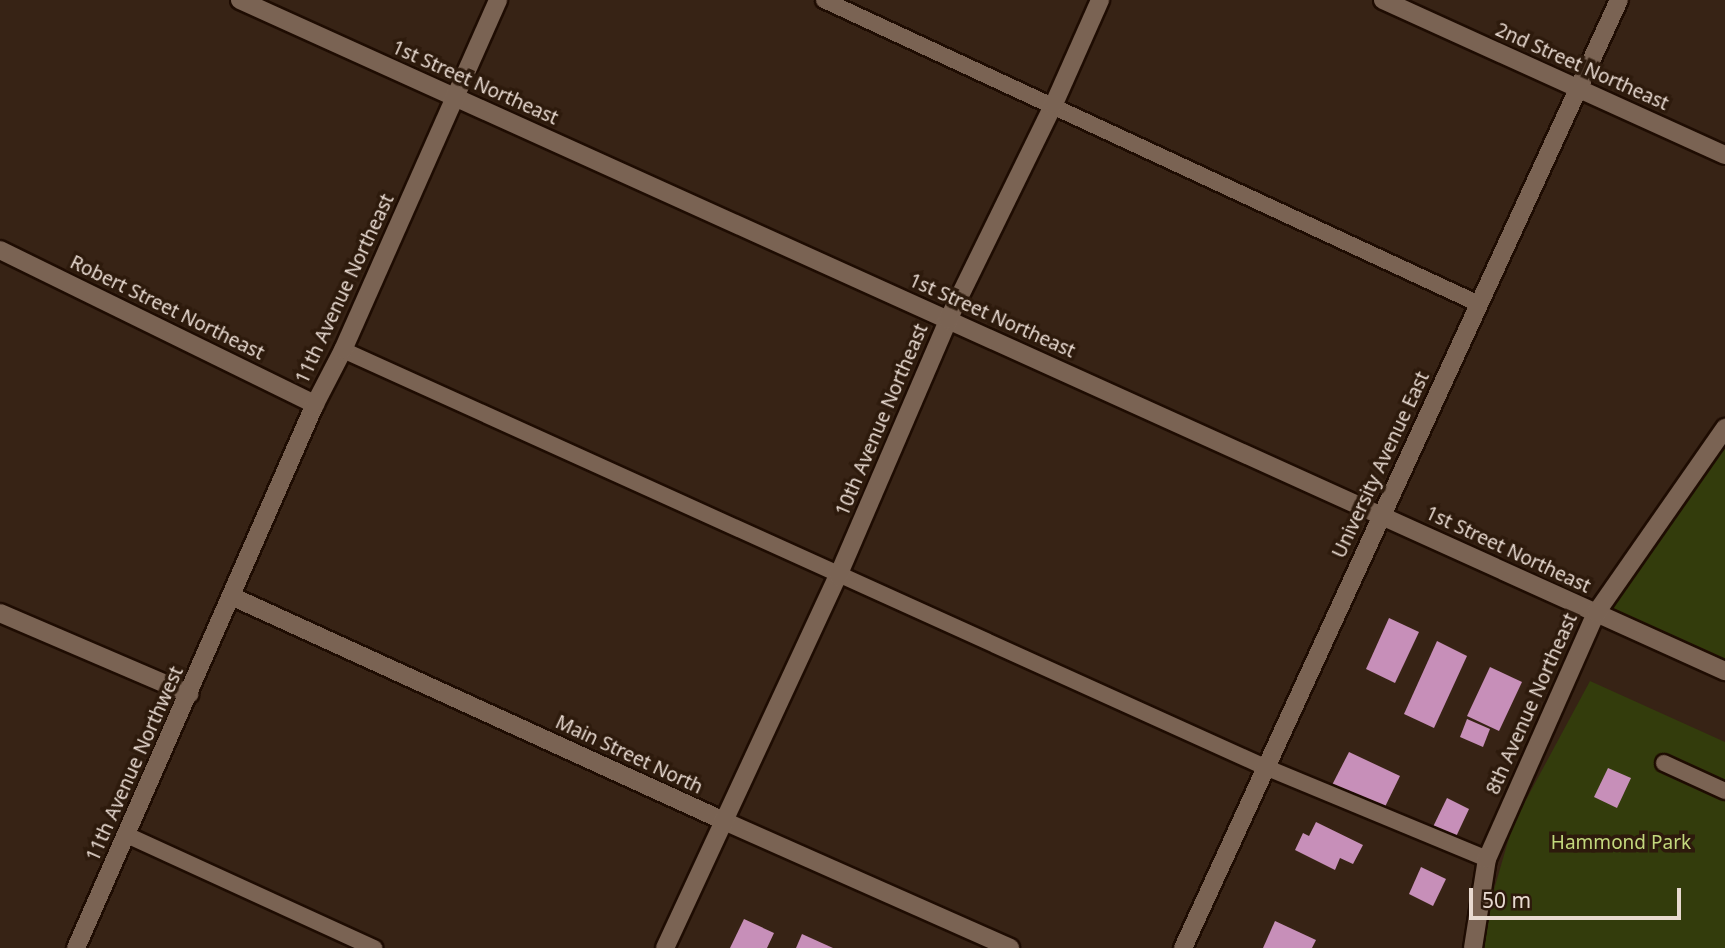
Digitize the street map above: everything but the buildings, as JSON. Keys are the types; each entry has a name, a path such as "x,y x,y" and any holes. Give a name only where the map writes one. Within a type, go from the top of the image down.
{"street":[{"name":"1st Street Northeast","path":"240,0 1725,671"},
{"name":"11th Avenue Northeast","path":"231,596 315,404 344,350 498,0"},
{"name":"10th Avenue Northeast","path":"665,948 838,576 948,320 1054,104 1100,0"},
{"name":"2nd Street Northeast","path":"1383,0 1725,155"},
{"name":"University Avenue East","path":"1183,948 1619,0"},
{"name":"Robert Street Northeast","path":"0,250 315,404"},
{"name":"8th Avenue Northeast","path":"1473,948 1487,859 1596,613 1725,428"},
{"name":"11th Avenue Northwest","path":"76,948 231,596"},
{"name":"Main Street North","path":"231,596 1010,948"},
{"path":"0,613 189,694"}],"lane":[{"path":"824,0 1054,104 1479,304"},
{"path":"344,350 838,576 1265,767 1487,859"},
{"path":"1664,763 1725,791"},
{"path":"127,835 374,948"}],"green space":[{"path":"1725,428 1725,671 1596,613"},
{"name":"Hammond Park","path":"1590,681 1725,742 1725,948 1477,948 1513,824"}]}
